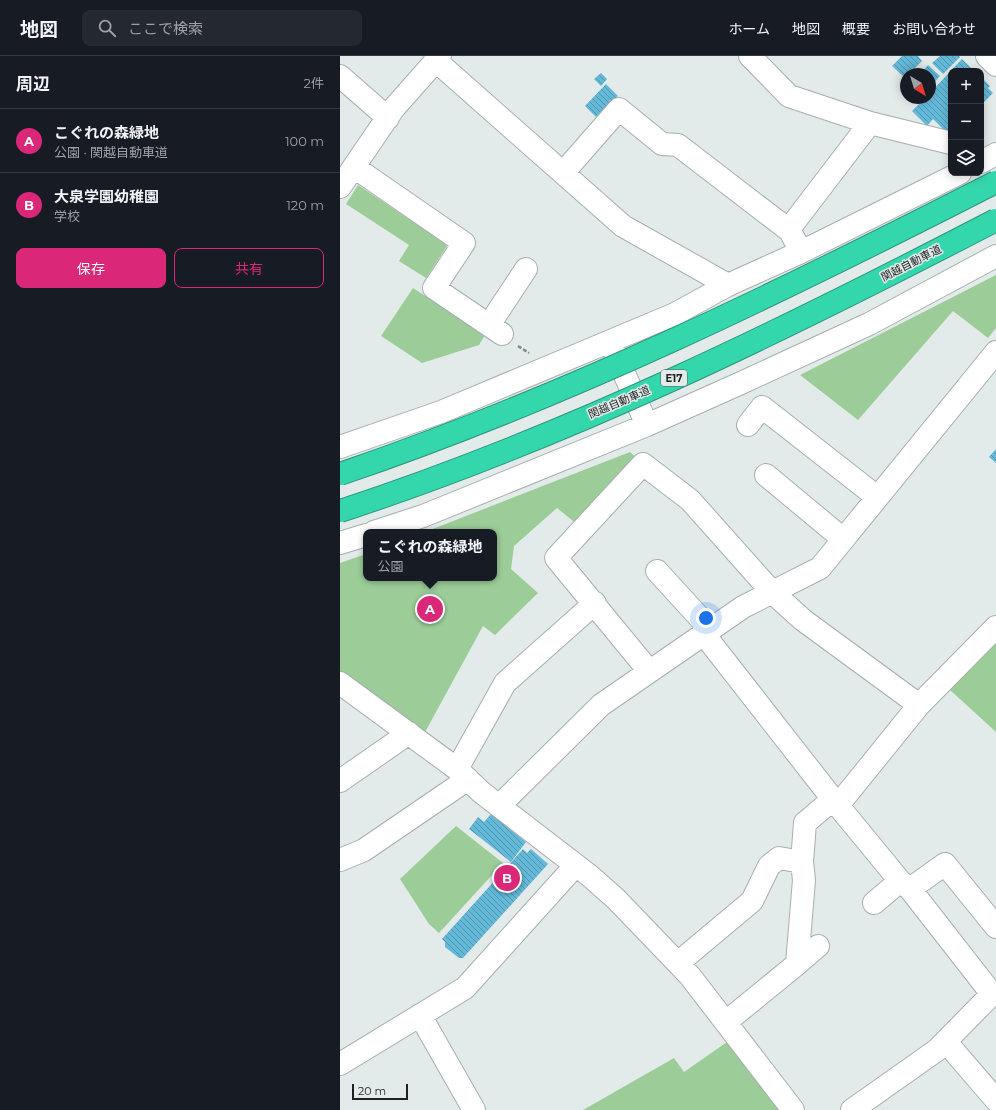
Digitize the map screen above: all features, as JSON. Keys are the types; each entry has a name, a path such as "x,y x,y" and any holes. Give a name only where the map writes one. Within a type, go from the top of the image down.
{"highway":[{"path":"340,474 388,458 611,368 886,238 996,182"},
{"name":"関越自動車道","path":"340,512 442,475 545,434 665,382 881,279 996,220"}],"street":[{"path":"750,56 789,96 870,123 948,142"},
{"path":"987,56 996,65"},
{"path":"340,187 388,118 438,58 623,226 728,285"},
{"path":"340,76 388,118"},
{"path":"563,173 619,109 662,144 678,145 788,229 801,252"},
{"path":"788,229 870,123"},
{"path":"354,167 464,243 434,288 495,329 526,269"},
{"path":"345,440 441,412 675,314 728,285 801,252 954,176"},
{"path":"383,529 423,516 647,425 869,324 996,256"},
{"path":"610,341 647,425"},
{"path":"499,806 601,705 742,607 820,568 996,352"},
{"path":"748,425 762,407 877,497"},
{"path":"649,671 595,603 556,558 643,464 690,500 772,592 802,620 919,705"},
{"path":"766,475 843,539"},
{"path":"340,544 363,536"},
{"path":"657,571 706,631 835,802 905,885 992,994 937,1050 852,1110"},
{"path":"340,860 364,850 462,774 504,683 595,603"},
{"path":"797,964 804,880 802,862 805,823 825,806 843,799 919,705 996,627"},
{"path":"340,683 462,774 499,806 575,866 590,876 616,899 678,963 726,1022 793,1110"},
{"path":"340,781 409,734"},
{"path":"678,963 752,901 769,866 779,858 802,862"},
{"path":"874,903 945,864 996,927"},
{"path":"341,1060 465,988 575,866"},
{"path":"726,1022 818,946"},
{"path":"420,1015 474,1110"},
{"path":"946,1042 995,1096"}],"green space":[{"path":"358,185 446,244 447,246 426,278 399,261 409,245 346,204"},
{"path":"996,275 996,328 988,338 953,311 858,420 800,375"},
{"path":"413,288 485,335 479,345 422,363 381,336"},
{"path":"630,452 639,460 578,525 557,508 514,546 511,569 538,593 495,635 483,626 424,734 340,674 340,563 363,555 363,581 497,581 497,529 433,529"},
{"path":"996,638 996,732 949,689"},
{"path":"456,826 503,863 439,933 429,924 400,879"},
{"path":"727,1042 780,1110 583,1110 674,1058 684,1072"}],"building":[{"path":"902,56 918,56 922,61 915,68 900,68 900,73 892,66"},
{"path":"940,56 960,57 943,74 932,63"},
{"path":"962,59 971,68 954,68"},
{"path":"936,72 940,76 936,80"},
{"path":"601,73 607,79 601,86 594,79"},
{"path":"948,74 948,134 933,119 927,126 912,111 919,104 936,104 936,87"},
{"path":"984,80 990,86 988,88 993,93 984,102"},
{"path":"606,84 618,96 596,117 585,106"},
{"path":"996,449 996,463 989,457"},
{"path":"491,814 526,842 511,862 469,829 478,817 484,822"},
{"path":"523,849 527,853 531,849 548,864 463,958 459,958 445,947 445,942 442,939"}],"place":[{"name":"こぐれの森緑地","path":"430,609"},
{"name":"大泉学園幼稚園","path":"507,878"}]}
